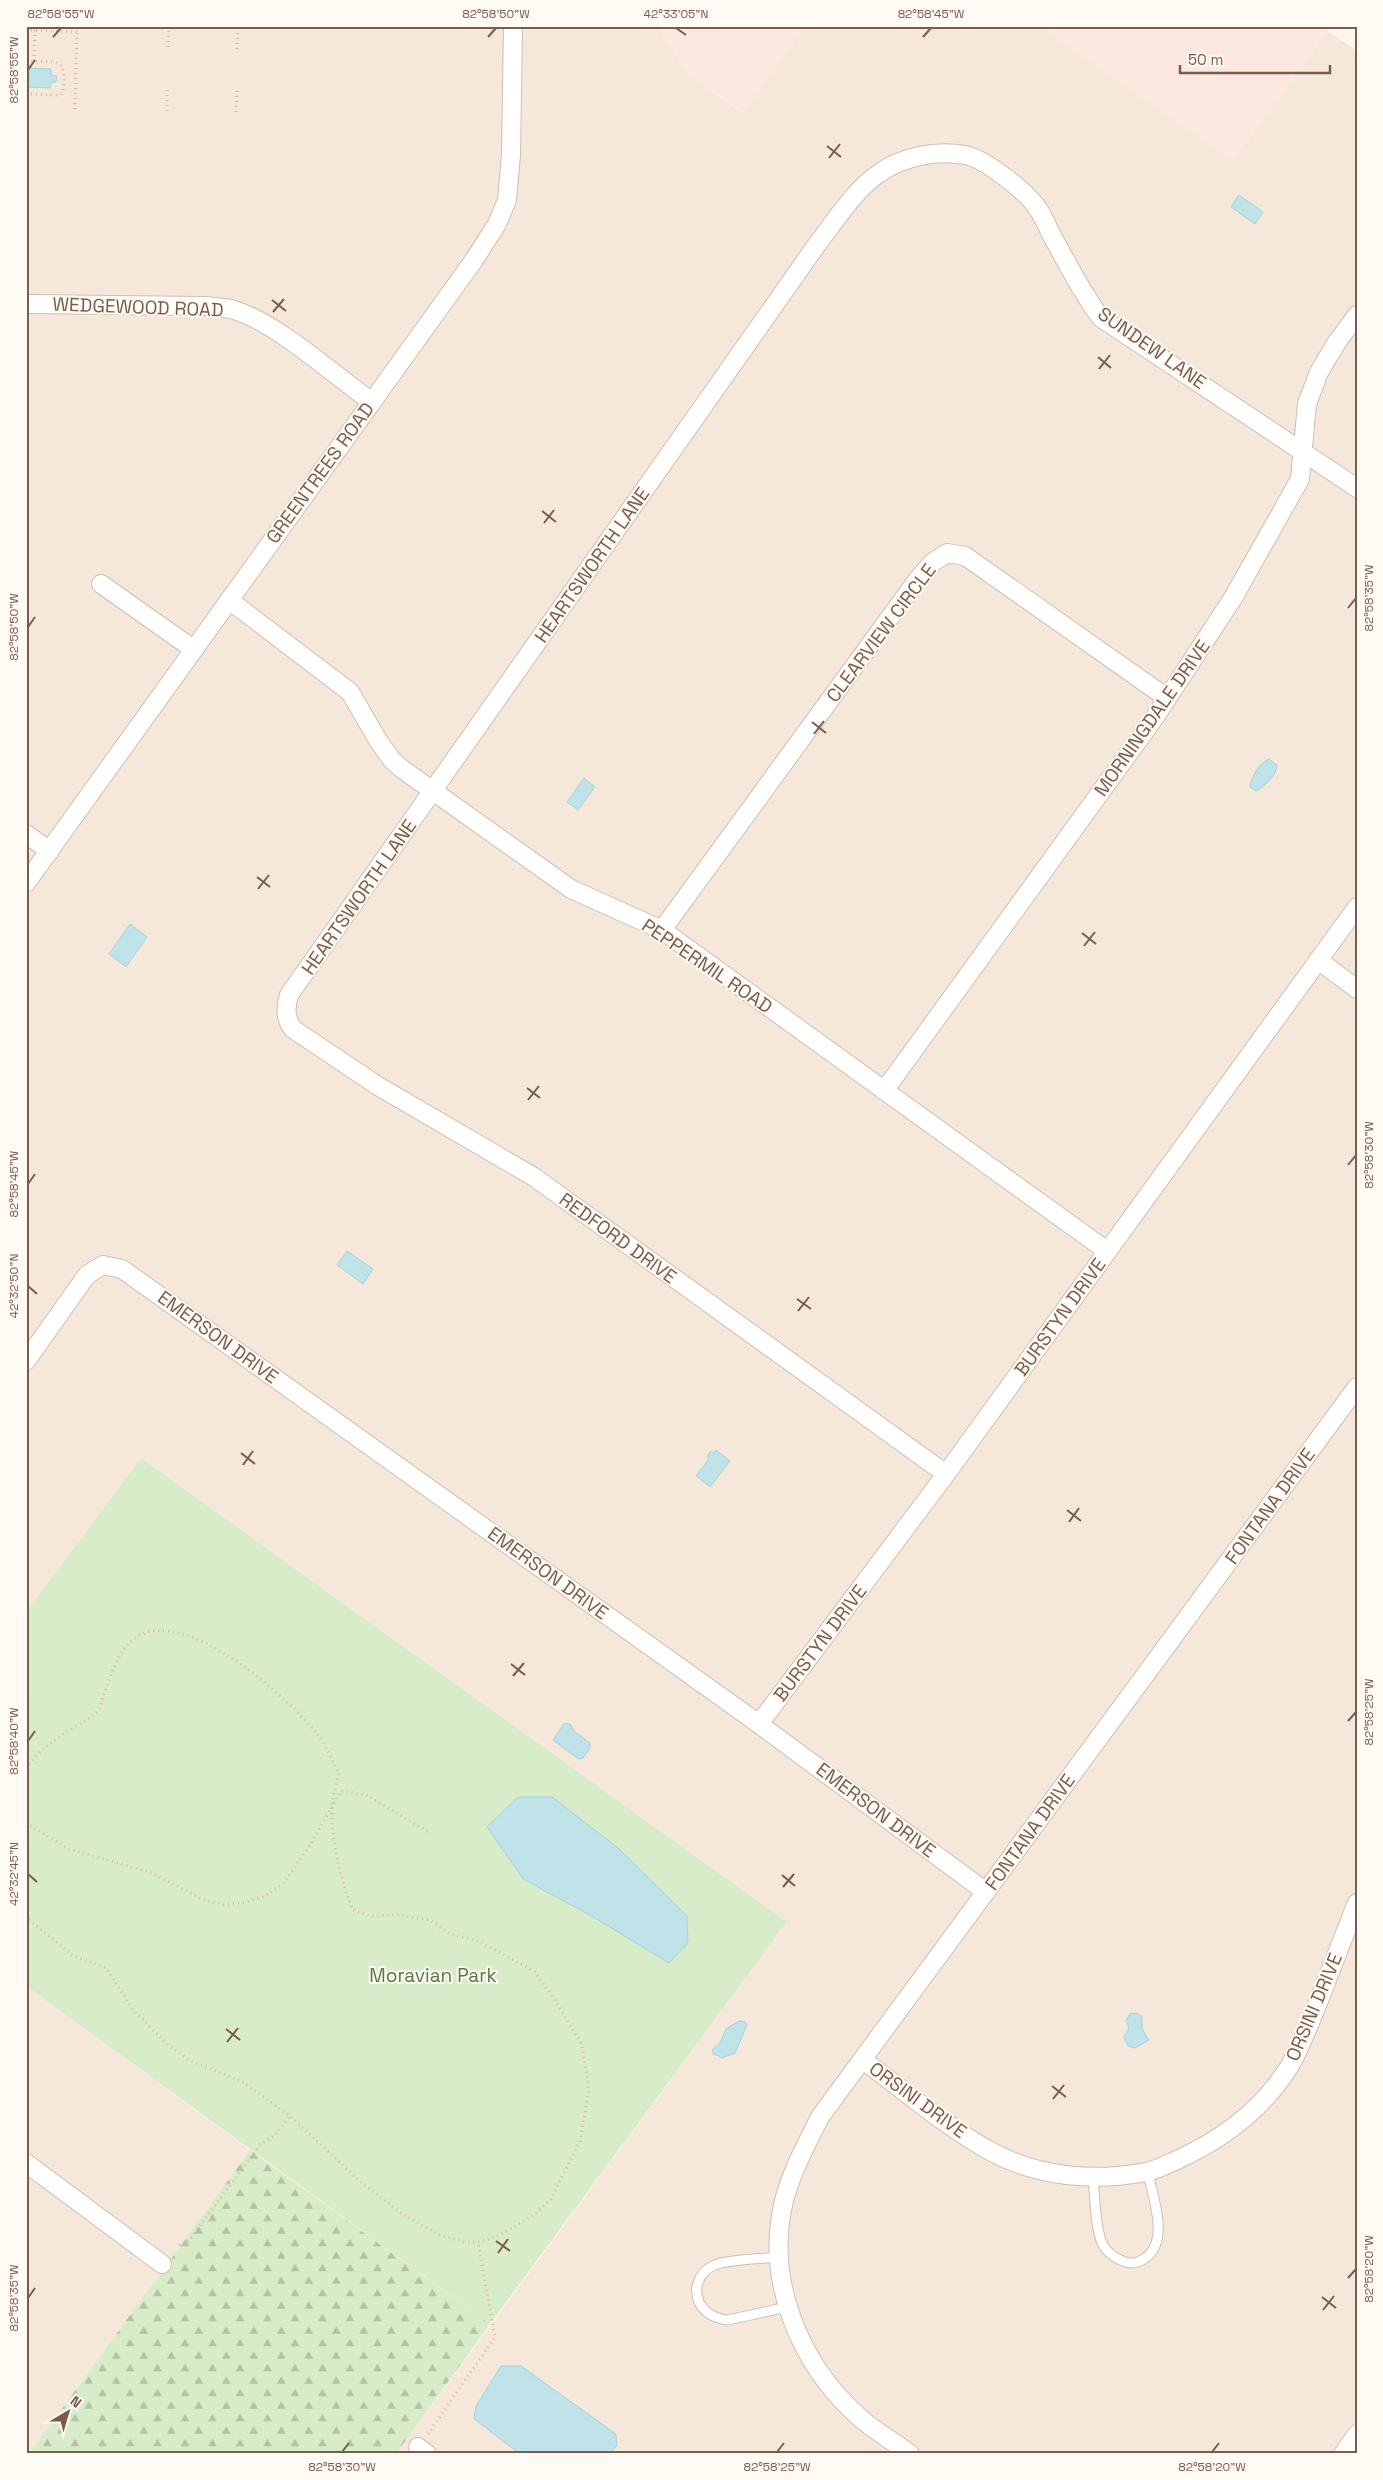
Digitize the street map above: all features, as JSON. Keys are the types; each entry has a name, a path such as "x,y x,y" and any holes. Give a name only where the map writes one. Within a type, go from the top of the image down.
{"street":[{"name":"GREENTREES ROAD","path":"26,883 474,260 497,224 507,200 511,155 513,26"},
{"name":"SUNDEW LANE","path":"933,154 967,156 1002,174 1036,206 1084,296 1101,318 1357,488"},
{"name":"HEARTSWORTH LANE","path":"286,1013 289,995 824,236 853,199 877,174 913,156 933,154"},
{"name":"WEDGEWOOD ROAD","path":"26,304 204,306 233,309 256,319 279,334 372,402"},
{"name":"MORNINGDALE DRIVE","path":"884,1091 1167,698 1233,598 1300,479 1307,404 1320,372 1337,342 1357,315"},
{"name":"CLEARVIEW CIRCLE","path":"662,930 918,579 932,563 947,553 965,556 1167,698"},
{"path":"101,584 194,649"},
{"name":"PEPPERMIL ROAD","path":"229,600 350,692 392,760 571,889 662,930 1107,1252"},
{"path":"26,834 50,851"},
{"name":"BURSTYN DRIVE","path":"759,1724 946,1474 1357,907"},
{"path":"1318,960 1357,989"},
{"name":"REDFORD DRIVE","path":"286,1013 288,1022 293,1029 378,1086 534,1177 946,1474"},
{"name":"EMERSON DRIVE","path":"26,1361 88,1275 103,1265 122,1269 759,1724 986,1892"},
{"name":"FONTANA DRIVE","path":"910,2454 858,2416 821,2377 787,2307 777,2257 783,2205 799,2159 820,2117 1357,1387"},
{"name":"ORSINI DRIVE","path":"863,2060 963,2134 993,2152 1026,2166 1059,2174 1093,2178 1148,2172 1192,2153 1218,2138 1243,2121 1266,2098 1289,2066 1307,2030 1357,1903"},
{"path":"27,2167 162,2264"},
{"path":"1343,2454 1357,2434"}],"lane":[{"path":"1093,2178 1101,2241 1106,2250 1115,2257 1125,2262 1136,2263 1146,2258 1157,2238 1158,2225 1148,2172"},
{"path":"777,2257 715,2265 705,2273 699,2282 698,2300 703,2310 711,2316 728,2320 787,2307"}],"path":[{"path":"75,109 77,26"},
{"path":"168,47 169,26"},
{"path":"237,49 238,26"},
{"path":"26,30 35,28 77,32"},
{"path":"34,62 35,28"},
{"path":"26,61 58,62 64,70 63,92 56,96 26,94"},
{"path":"167,90 167,111"},
{"path":"236,112 237,91"},
{"path":"26,1768 37,1753 91,1718 100,1709 125,1647 137,1636 149,1631 168,1630 184,1634 229,1655 292,1708 318,1734 339,1774 332,1804 344,1890 353,1910 370,1916 399,1915 430,1920 450,1934 480,1942 534,1972 582,2045 589,2090 580,2141 551,2199 534,2215 496,2237 478,2242 465,2242 439,2235 401,2213 363,2184 290,2116 241,2081 189,2060 166,2043 134,2010 106,1968 72,1955 26,1917"},
{"path":"26,1823 69,1849 152,1873 204,1900 225,1905 246,1902 265,1896 283,1884 310,1845 341,1791 366,1795 430,1833"},
{"path":"179,2244 186,2244 260,2145 275,2135 290,2116"},
{"path":"424,2446 495,2337 478,2242"}],"shaded area":[{"path":"26,26 657,26 687,73 742,113 805,26 1039,26 1233,160 1328,31 1357,51 1357,2454 396,2454 787,1922 141,1458 26,1612"},
{"path":"657,26 805,26 743,113 687,73"},
{"path":"1039,26 1321,26 1328,31 1233,160"},
{"path":"26,1986 250,2150 29,2454 26,2454"}],"green space":[{"name":"Moravian Park","path":"141,1458 787,1922 490,2324 26,1986 26,1612"},
{"path":"250,2150 490,2324 396,2454 29,2454"}],"water":[{"path":"26,68 51,69 51,75 57,76 56,82 51,82 50,88 26,87"},
{"path":"1239,195 1263,212 1255,224 1231,207"},
{"path":"1269,759 1277,765 1275,773 1263,787 1256,791 1250,787 1252,779 1256,770"},
{"path":"584,778 595,787 578,810 567,802"},
{"path":"130,924 147,937 126,967 109,954"},
{"path":"347,1251 373,1269 363,1284 337,1265"},
{"path":"716,1450 730,1461 710,1487 696,1476 709,1459 707,1457 711,1451 714,1453"},
{"path":"567,1723 590,1743 590,1748 583,1758 578,1759 553,1740 564,1724"},
{"path":"518,1797 552,1797 618,1848 687,1916 688,1943 669,1963 595,1918 523,1879 487,1827"},
{"path":"1137,2013 1142,2017 1142,2029 1149,2040 1135,2048 1128,2046 1124,2037 1129,2028 1126,2020 1130,2014"},
{"path":"739,2021 745,2022 747,2025 735,2053 722,2058 714,2055 712,2050 720,2043 726,2029"},
{"path":"501,2366 521,2366 616,2434 617,2446 609,2454 520,2454 474,2419 476,2406"}]}
